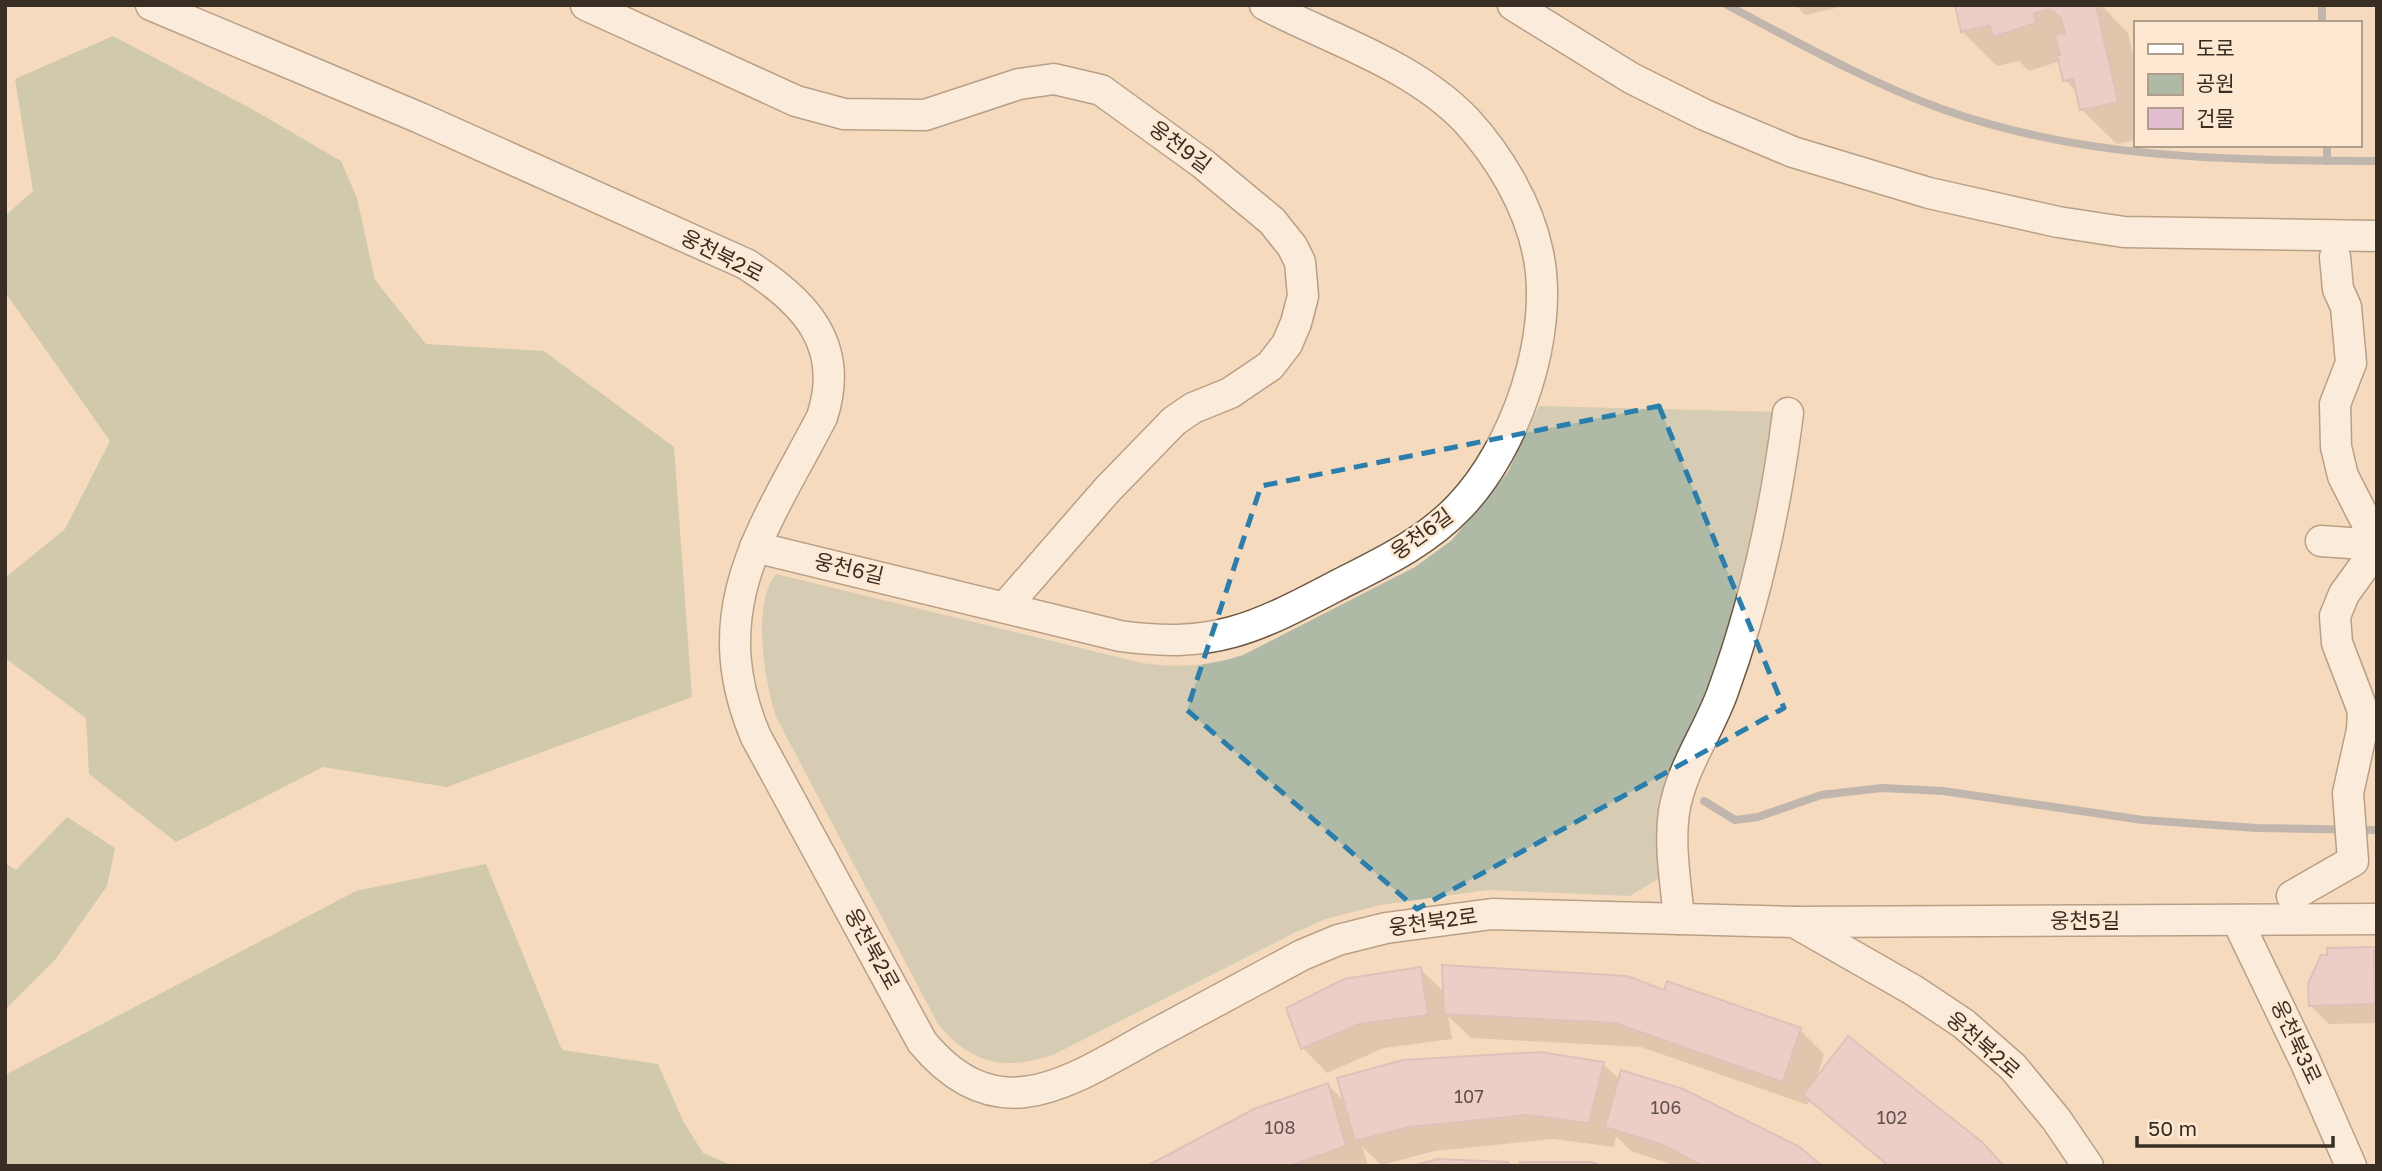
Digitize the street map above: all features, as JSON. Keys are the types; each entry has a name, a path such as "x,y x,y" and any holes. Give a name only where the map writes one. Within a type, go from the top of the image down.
{"street":[{"name":"웅천북2로","path":"151,5 420,118 733,259 764,275 792,298 813,323 827,354 830,370 829,396 822,416 755,547 739,588 735,624 736,656 748,719 922,1042 954,1075 984,1089 1019,1092 1052,1088 1302,955 1338,940 1386,928 1492,914 1794,922 1913,990 1964,1024 2013,1067 2056,1119 2088,1166"},
{"name":"웅천9길","path":"586,5 796,101 844,114 925,115 1019,84 1054,79 1101,90 1202,163 1272,221 1292,246 1300,262 1303,296 1287,344 1270,366 1230,393 1193,408 1174,421 1107,490 1006,606"},
{"name":"웅천6길","path":"755,547 1006,606 1120,636 1166,643 1235,634 1311,599 1429,534 1460,506 1482,478 1524,396 1537,345 1541,297 1538,253 1521,199 1467,121 1440,96 1394,68 1265,5"},
{"path":"1513,5 1631,78 1705,115 1793,152 1929,193 2058,222 2124,232 2377,236"},
{"path":"2292,896 2353,861 2348,793 2362,730 2363,710 2337,643 2335,616 2344,594 2370,558 2375,545 2370,527 2343,476 2336,447 2335,404 2351,363 2346,307 2338,289 2335,257"},
{"path":"1679,919 1673,815 1679,788 1722,694 1759,572 1780,478 1788,413"},
{"path":"2320,541 2375,545"},
{"name":"웅천5길","path":"1794,922 2377,919"},
{"name":"웅천북3로","path":"2237,920 2305,1061 2351,1166"}],"highlighted area":[{"path":"1659,406 1784,708 1417,909 1187,710 1261,486"}],"green space":[{"path":"113,36 250,108 341,161 357,198 375,280 426,344 544,351 674,447 692,697 447,787 323,767 176,842 89,774 86,718 5,658 5,578 65,529 110,441 5,292 5,216 33,191 15,79"},
{"path":"1539,406 1776,412 1761,521 1665,875 1630,896 1488,890 1380,905 1326,919 1055,1054 1037,1059 1006,1063 991,1061 964,1049 951,1038 938,1024 776,717 765,665 762,624 768,588 776,574 1142,663 1181,666 1218,662 1243,655 1415,567 1452,540 1508,472"},
{"path":"67,817 115,848 107,886 55,960 5,1010 5,863 16,870"},
{"path":"486,864 562,1050 658,1064 683,1121 703,1153 734,1166 5,1166 5,1075 356,891"}],"building":[{"path":"1955,5 2096,5 2118,102 2080,110 2073,79 2063,81 2055,35 2065,33 2061,18 2050,9 2034,13 2036,23 1993,37 1990,25 1961,32"},
{"path":"2374,947 2375,1004 2309,1006 2308,984 2321,955 2327,955 2327,948"},
{"path":"1442,965 1627,976 1664,990 1667,981 1801,1028 1783,1082 1615,1023 1444,1014"},
{"path":"1421,967 1428,1015 1359,1024 1301,1049 1286,1008 1344,979"},
{"path":"1848,1036 1982,1142 2004,1166 1889,1166 1803,1095"},
{"path":"1540,1052 1604,1062 1589,1123 1527,1115 1410,1127 1355,1141 1337,1078 1403,1060"},
{"path":"1621,1070 1683,1089 1800,1147 1822,1166 1703,1166 1663,1145 1605,1127"},
{"path":"1328,1083 1346,1146 1289,1166 1147,1166 1254,1109"},
{"path":"1437,1159 1508,1162 1508,1166 1413,1166"},
{"path":"1520,1162 1592,1162 1601,1166 1520,1166"}],"waterway":[{"path":"1727,5 1887,87 1942,109 1996,126 2103,148 2157,154 2266,160 2377,161"},
{"path":"2322,5 2322,21"},
{"path":"2327,147 2327,161"},
{"path":"1704,801 1735,820 1758,817 1821,795 1882,788 1943,791 2143,820 2257,828 2377,830"}]}
